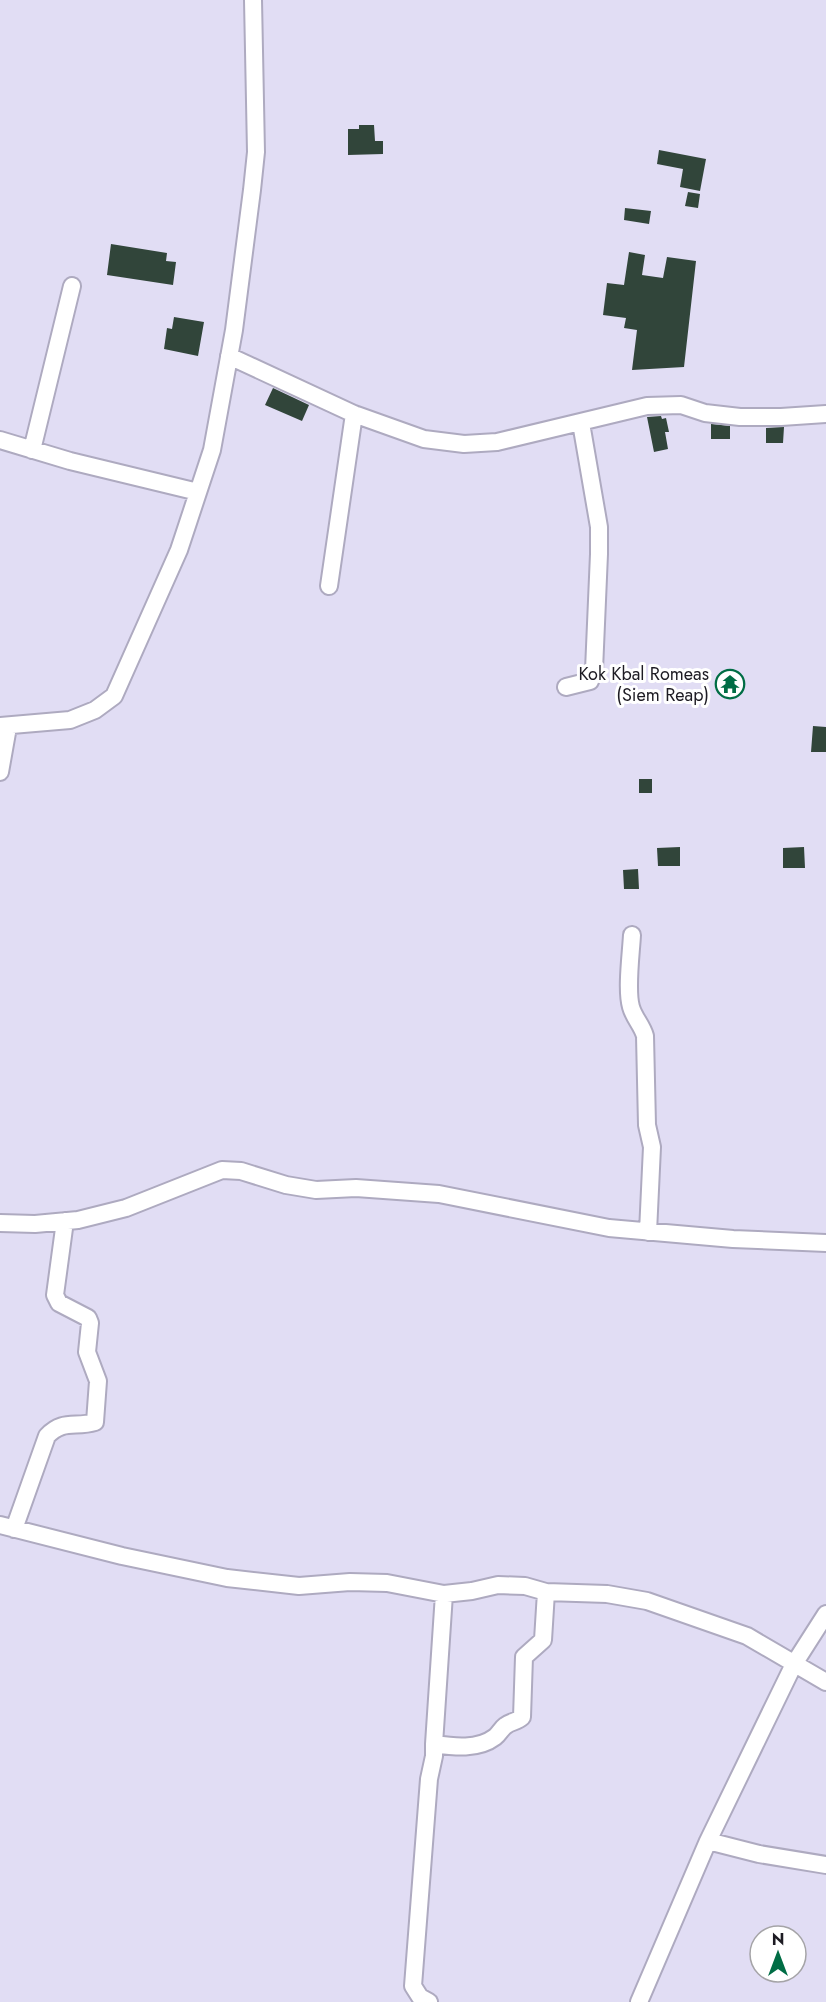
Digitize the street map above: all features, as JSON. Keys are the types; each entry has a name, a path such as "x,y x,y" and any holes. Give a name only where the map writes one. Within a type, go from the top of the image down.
{"street":[{"path":"0,772 4,726 70,720 95,710 114,696 179,550 212,450 229,356 250,212 256,152 253,0"},
{"path":"32,450 72,286"},
{"path":"229,356 354,414 424,439 464,444 497,442 647,406 681,405 705,413 740,417 826,414"},
{"path":"329,586 354,414"},
{"path":"566,687 590,681 594,670 599,527 581,423"},
{"path":"0,440 70,461 198,492"},
{"path":"632,935 630,1005 635,1017 643,1027 645,1036 647,1125 652,1147 648,1232"},
{"path":"0,1223 35,1224 65,1221 126,1208 222,1170 242,1171 286,1185 316,1190 356,1188 439,1194 609,1228 733,1239 826,1243"},
{"path":"65,1221 55,1295 59,1302 88,1318 90,1323 87,1352 98,1381 95,1422 65,1424 54,1429 47,1436 7,1527 131,1558 227,1578 299,1586 350,1582 387,1583 444,1594 498,1585 525,1586 546,1592 607,1594 647,1601 747,1636 826,1682"},
{"path":"434,1744 457,1747 479,1745 496,1737 505,1726 522,1717 525,1658 543,1640 546,1592"},
{"path":"429,2002 420,1997 413,1986 427,1802 434,1744 444,1594"},
{"path":"639,2002 708,1841 794,1664 826,1614"},
{"path":"708,1841 759,1854 826,1865"}],"building":[{"path":"359,125 374,125 375,141 383,141 383,154 348,155 348,129 359,129"},
{"path":"659,150 706,159 700,191 680,187 683,169 657,164"},
{"path":"688,192 700,194 698,208 685,206"},
{"path":"625,208 651,211 649,224 624,220"},
{"path":"111,244 167,253 166,261 176,262 173,285 107,275"},
{"path":"629,252 645,255 642,275 663,278 667,257 696,261 684,367 632,370 637,330 624,328 626,318 603,315 607,283 624,285"},
{"path":"174,317 204,322 198,356 164,349 167,328 172,329"},
{"path":"273,388 309,405 302,421 265,405"},
{"path":"661,416 662,419 666,418 669,432 665,432 668,449 654,452 647,417"},
{"path":"711,424 730,426 730,439 711,439"},
{"path":"784,427 783,443 766,443 766,428"},
{"path":"813,726 826,727 826,752 811,752"},
{"path":"639,779 652,779 652,793 639,793"},
{"path":"680,847 680,866 658,866 657,848"},
{"path":"804,847 805,868 783,868 783,848"},
{"path":"638,869 639,889 624,889 623,870"}],"place":[{"name":"Kok Kbal Romeas (Siem Reap)","path":"730,684"}]}
